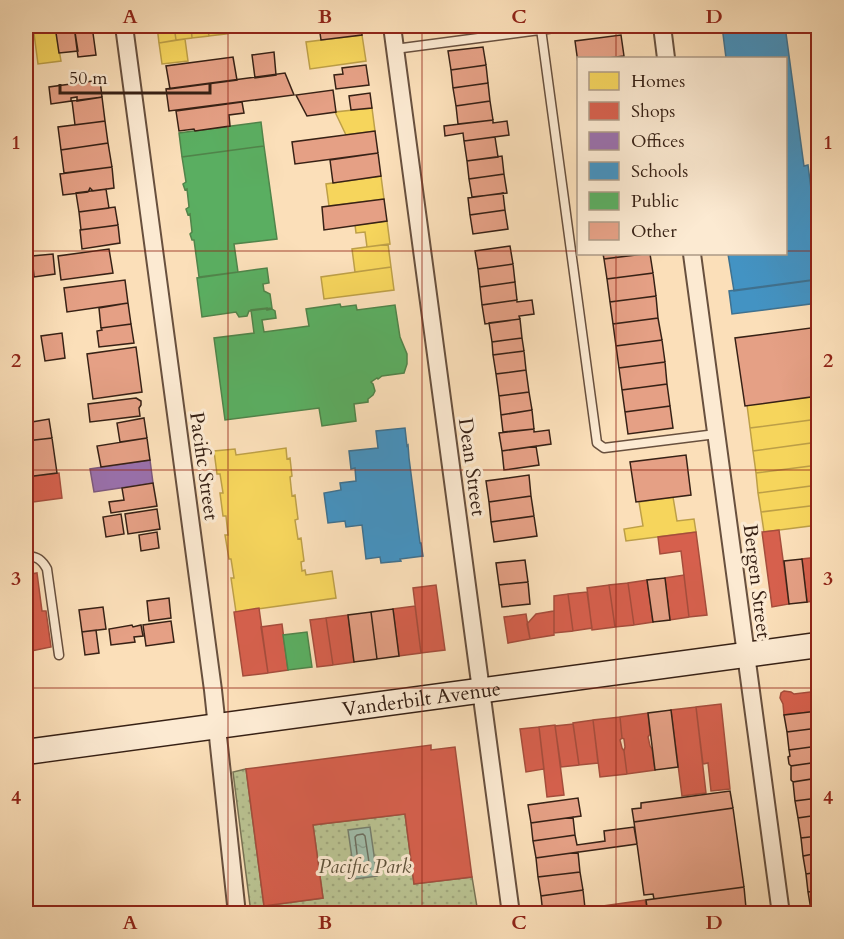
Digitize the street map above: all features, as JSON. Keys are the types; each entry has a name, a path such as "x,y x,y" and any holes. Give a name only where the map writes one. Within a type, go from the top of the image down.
{"main road":[{"name":"Vanderbilt Avenue","path":"26,752 819,645"}],"street":[{"name":"Pacific Street","path":"124,26 213,690 237,914"},
{"name":"Dean Street","path":"392,26 511,914"},
{"path":"662,26 666,57"},
{"name":"Bergen Street","path":"692,255 781,914"}],"lane":[{"path":"395,49 570,26"},
{"path":"541,29 597,443 604,448 716,434"},
{"path":"26,557 38,558 48,569 59,655"}],"green space":[{"name":"Pacific Park","path":"246,769 264,906 323,898 313,825 405,814 414,884 472,877 478,913 251,913 233,772"}],"water":[{"path":"370,827 377,876 355,879 348,830"}],"building: Homes":[{"path":"26,26 32,60 27,61 28,70 26,70"},
{"path":"33,26 55,26 61,61 38,64"},
{"path":"157,26 174,26 176,40 159,43"},
{"path":"174,26 191,26 192,38 176,40"},
{"path":"191,26 207,26 209,36 192,38"},
{"path":"207,26 224,26 225,34 209,36"},
{"path":"224,26 241,26 242,31 225,34"},
{"path":"241,26 258,26 258,29 242,31"},
{"path":"362,35 366,61 310,69 306,42"},
{"path":"185,39 188,61 162,64 159,43"},
{"path":"372,108 375,131 346,135 335,112"},
{"path":"381,176 384,199 329,206 326,184"},
{"path":"387,221 390,244 367,247 365,232 356,233 355,225"},
{"path":"388,244 391,267 355,272 352,249"},
{"path":"391,267 394,290 324,299 321,277"},
{"path":"818,396 818,419 750,428 747,405"},
{"path":"818,419 818,442 753,451 750,428"},
{"path":"818,442 818,465 756,473 753,451"},
{"path":"286,448 287,459 290,458 292,496 295,495 298,539 301,538 304,561 301,562 302,571 305,570 306,575 332,571 336,598 236,612 231,578 234,578 225,535 228,535 226,516 223,516 220,493 223,493 220,474 217,474 214,451 235,449 236,455"},
{"path":"818,465 818,485 758,493 756,473"},
{"path":"818,485 818,505 761,512 758,493"},
{"path":"673,497 677,521 694,519 696,532 626,541 624,529 643,526 639,502"},
{"path":"818,505 818,525 764,532 761,512"}],"building: Shops":[{"path":"59,473 62,498 26,503 26,477"},
{"path":"779,530 789,604 772,607 762,532"},
{"path":"696,532 707,615 689,617 681,551 660,554 658,537"},
{"path":"818,557 818,600 807,602 802,559"},
{"path":"37,573 42,611 46,611 51,647 26,652 26,575"},
{"path":"684,575 689,617 670,620 665,578"},
{"path":"647,580 653,622 634,625 628,583"},
{"path":"628,583 634,625 615,627 609,585"},
{"path":"436,585 445,650 421,653 413,588"},
{"path":"609,585 615,627 592,630 587,588"},
{"path":"587,592 592,628 573,631 568,594"},
{"path":"568,594 573,631 554,633 554,596"},
{"path":"415,606 421,653 399,656 393,609"},
{"path":"259,608 268,673 243,676 234,612"},
{"path":"554,611 554,635 530,639 527,624 536,614"},
{"path":"526,614 530,639 508,643 504,617"},
{"path":"348,615 354,662 333,665 326,618"},
{"path":"326,618 333,665 317,667 310,620"},
{"path":"282,624 288,670 268,673 261,627"},
{"path":"784,691 794,694 818,691 818,711 784,715 780,698"},
{"path":"721,704 730,789 711,791 708,763 703,764 696,707"},
{"path":"696,707 706,793 682,796 671,710"},
{"path":"648,713 650,734 648,737 655,770 627,774 620,717"},
{"path":"620,717 622,738 620,740 627,774 600,777 593,720"},
{"path":"593,720 598,763 579,765 573,723"},
{"path":"573,724 579,765 561,767 555,726"},
{"path":"555,725 564,795 547,797 539,727"},
{"path":"539,727 544,769 526,772 520,729"},
{"path":"431,745 431,750 455,747 472,877 414,884 405,814 313,825 323,898 264,906 246,769"},
{"path":"645,900 648,914 546,914 631,902"}],"building: Offices":[{"path":"150,460 153,483 94,492 90,469"}],"building: Schools":[{"path":"722,26 785,26 804,166 808,165 818,244 818,269 813,270 814,280 734,291 728,255 787,255 787,57 726,57"},
{"path":"818,279 818,303 732,314 729,291"},
{"path":"405,428 423,556 381,563 380,557 366,559 362,525 346,527 345,521 328,523 324,493 341,490 340,483 356,481 355,468 351,469 349,451 378,448 376,431"}],"building: Public":[{"path":"261,122 264,146 182,157 179,133"},
{"path":"264,146 277,239 234,244 238,272 199,277 194,240 190,234 192,232 190,214 188,215 186,209 189,207 187,189 185,190 183,184 186,182 182,157"},
{"path":"267,268 269,283 263,284 264,291 270,294 272,308 249,311 247,316 239,317 236,312 202,317 197,278"},
{"path":"340,304 341,307 356,305 357,310 395,305 400,337 407,354 404,373 382,376 371,382 375,391 368,402 354,404 356,421 322,426 319,408 225,420 214,338 254,333 251,310 267,308 267,310 275,311 276,318 262,320 264,332 309,326 306,309"},
{"path":"307,632 312,667 288,670 283,635"}],"building: Other":[{"path":"55,26 74,26 78,51 59,53"},
{"path":"74,26 92,26 96,55 78,57"},
{"path":"319,26 361,26 362,35 321,40"},
{"path":"621,35 624,56 577,57 575,41"},
{"path":"483,47 486,65 451,70 448,51"},
{"path":"274,52 276,75 255,78 252,55"},
{"path":"233,57 237,80 170,89 166,66"},
{"path":"366,65 369,85 336,89 334,75 343,74 342,68"},
{"path":"486,65 488,83 453,88 451,70"},
{"path":"285,73 294,95 169,111 166,89"},
{"path":"100,80 102,97 77,101 77,97 71,98 71,101 51,104 49,87"},
{"path":"488,83 490,101 456,106 453,88"},
{"path":"333,90 336,112 307,116 296,95"},
{"path":"370,93 372,108 351,110 349,96"},
{"path":"102,97 105,121 75,125 72,101"},
{"path":"490,101 493,120 458,124 456,106"},
{"path":"242,102 244,113 229,115 230,126 179,131 176,111"},
{"path":"493,120 493,123 507,121 509,135 464,141 463,133 445,136 444,126"},
{"path":"105,121 108,143 61,150 58,127"},
{"path":"375,131 378,153 295,164 292,142"},
{"path":"495,137 498,157 467,161 464,141"},
{"path":"108,143 112,167 64,173 61,150"},
{"path":"378,153 381,176 333,183 330,160"},
{"path":"502,156 504,174 469,179 467,161"},
{"path":"112,167 114,188 93,191 90,188 88,192 63,195 60,174"},
{"path":"504,174 507,193 472,197 469,179"},
{"path":"106,189 109,208 79,212 76,193"},
{"path":"503,193 505,210 470,215 468,198"},
{"path":"384,199 387,221 324,230 322,207"},
{"path":"115,207 118,225 81,230 79,212"},
{"path":"505,210 508,229 473,234 470,215"},
{"path":"118,225 120,243 82,249 80,230"},
{"path":"510,246 513,264 478,269 475,251"},
{"path":"109,249 113,273 61,280 58,256"},
{"path":"53,254 55,274 34,277 32,256"},
{"path":"603,255 636,255 604,259"},
{"path":"650,255 653,273 607,279 604,259"},
{"path":"513,264 515,282 480,287 478,269"},
{"path":"653,273 656,296 610,302 607,279"},
{"path":"125,280 128,303 67,312 64,288"},
{"path":"515,282 517,300 482,305 480,287"},
{"path":"656,296 658,318 613,324 610,302"},
{"path":"517,300 517,302 532,300 534,314 519,316 520,319 485,324 482,305"},
{"path":"128,303 131,324 101,328 99,308"},
{"path":"658,318 662,340 616,346 613,324"},
{"path":"520,319 522,338 492,342 489,323"},
{"path":"131,324 134,343 99,347 97,331 102,330 101,328"},
{"path":"818,327 818,396 745,406 735,338"},
{"path":"62,333 65,358 45,361 41,336"},
{"path":"522,338 524,351 493,355 492,342"},
{"path":"662,340 665,362 619,368 616,346"},
{"path":"136,347 142,392 93,399 87,354"},
{"path":"524,351 526,370 496,374 493,355"},
{"path":"665,362 667,384 622,390 619,368"},
{"path":"526,370 529,392 499,396 496,374"},
{"path":"667,384 670,406 625,412 622,390"},
{"path":"529,392 532,410 501,415 499,396"},
{"path":"136,398 141,401 140,416 90,422 88,404"},
{"path":"670,406 673,428 628,434 625,412"},
{"path":"532,410 534,429 503,432 501,415"},
{"path":"144,418 147,438 120,442 117,423"},
{"path":"49,419 52,438 26,441 26,423"},
{"path":"534,429 534,432 549,430 551,444 502,451 499,433"},
{"path":"52,438 57,473 26,477 26,441"},
{"path":"147,438 150,460 101,467 97,446"},
{"path":"536,446 539,465 504,470 502,451"},
{"path":"686,455 691,495 636,502 630,462"},
{"path":"529,475 531,496 489,502 486,481"},
{"path":"153,483 157,506 111,513 109,502 124,500 122,488"},
{"path":"531,496 534,516 491,522 489,502"},
{"path":"157,509 160,529 128,534 125,514"},
{"path":"121,514 124,534 106,537 103,517"},
{"path":"534,516 537,536 494,542 491,522"},
{"path":"157,532 159,548 141,551 139,535"},
{"path":"802,559 807,602 789,604 784,561"},
{"path":"525,560 528,582 499,585 496,563"},
{"path":"665,578 670,620 653,622 647,580"},
{"path":"528,582 530,604 502,607 499,585"},
{"path":"169,598 171,618 149,621 147,601"},
{"path":"103,607 106,629 82,632 79,610"},
{"path":"393,609 399,656 377,659 371,612"},
{"path":"371,612 377,659 354,662 348,615"},
{"path":"171,621 174,642 146,646 143,625"},
{"path":"132,625 133,627 141,625 143,636 134,637 135,642 111,645 109,629"},
{"path":"96,630 99,653 85,655 82,632"},
{"path":"671,710 678,767 655,770 648,713"},
{"path":"818,711 818,728 787,732 784,715"},
{"path":"818,728 818,746 789,750 787,732"},
{"path":"818,746 818,762 791,766 789,764 789,750"},
{"path":"818,762 818,778 793,782 791,780 791,766"},
{"path":"818,778 818,798 795,801 793,782"},
{"path":"730,791 733,808 634,822 632,809 641,808 641,803"},
{"path":"578,798 581,816 531,823 528,805"},
{"path":"818,798 818,815 798,818 795,801"},
{"path":"733,808 744,887 654,899 653,894 644,895 634,822"},
{"path":"818,815 818,836 801,838 798,818"},
{"path":"573,817 575,835 533,841 531,823"},
{"path":"634,827 637,844 536,858 533,841 575,835 577,845 605,841 604,831"},
{"path":"818,836 818,853 803,856 801,838"},
{"path":"578,852 580,872 538,877 536,858"},
{"path":"818,853 818,872 806,874 803,856"},
{"path":"580,872 583,890 541,896 538,877"},
{"path":"818,872 818,891 808,892 806,874"},
{"path":"744,887 746,908 707,914 648,914 646,900"},
{"path":"583,890 585,908 543,914 541,896"},
{"path":"818,891 818,909 811,910 808,892"},
{"path":"746,908 747,914 707,914"}]}
